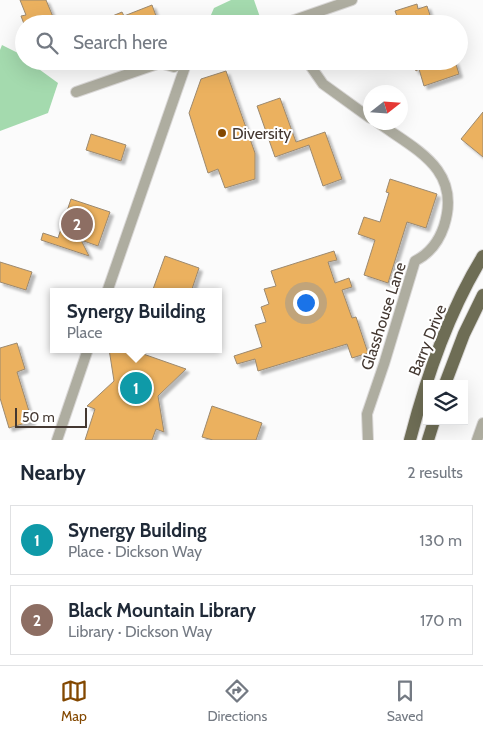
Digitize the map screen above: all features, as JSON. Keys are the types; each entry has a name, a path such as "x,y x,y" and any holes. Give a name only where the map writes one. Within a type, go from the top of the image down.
{"main road":[{"name":"Barry Drive","path":"410,440 421,397 446,330 483,256"},
{"name":"Barry Drive","path":"447,380 464,334 483,295"},
{"path":"428,440 433,425"}],"street":[{"path":"312,15 352,0"},
{"path":"76,92 138,70"},
{"path":"109,288 183,70"},
{"path":"313,70 323,84 363,113"},
{"name":"Glasshouse Lane","path":"368,440 367,414 415,261 423,256 438,239 446,218 447,207 445,184 441,173 429,159 388,130"},
{"path":"57,440 87,353"},
{"path":"478,440 483,423"}],"green space":[{"path":"231,0 254,0 259,15 211,15 214,8"},
{"path":"2,45 15,52 15,70 40,70 58,83 48,113 0,131 0,50"}],"building":[{"path":"20,0 46,0 52,15 26,15"},
{"path":"417,4 418,9 427,6 430,15 397,15 395,11"},
{"path":"152,5 156,15 127,15"},
{"path":"419,70 458,70 459,74 424,86"},
{"name":"Diversity","path":"226,71 255,153 255,179 225,188 218,169 208,173 189,113 201,79"},
{"path":"280,98 296,142 325,132 342,179 323,186 309,145 275,157 257,106"},
{"path":"483,112 483,157 461,139"},
{"path":"91,134 126,145 121,161 86,150"},
{"path":"390,179 437,194 426,228 407,222 388,283 364,275 375,240 358,234 364,217 380,222 389,193 386,192"},
{"path":"71,199 110,212 98,246 81,240 89,256 41,240 43,233 58,238"},
{"path":"334,251 337,260 328,262 335,283 349,278 352,287 342,290 352,318 356,317 368,353 352,358 347,344 258,371 255,359 237,364 234,356 262,347 255,325 266,322 261,307 269,304 264,289 276,286 271,271"},
{"path":"165,256 199,268 192,288 153,288"},
{"path":"0,262 32,272 26,290 0,282"},
{"path":"17,343 25,369 17,372 32,421 9,428 0,398 0,348"},
{"path":"110,353 140,353 186,369 158,396 164,432 156,429 152,440 85,440 95,409 87,406 114,381"},
{"path":"212,406 262,423 256,440 213,440 202,437"}],"place":[{"name":"Diversity","path":"222,133"},
{"name":"Black Mountain Library","path":"77,224"},
{"name":"Synergy Building","path":"136,388"}]}
